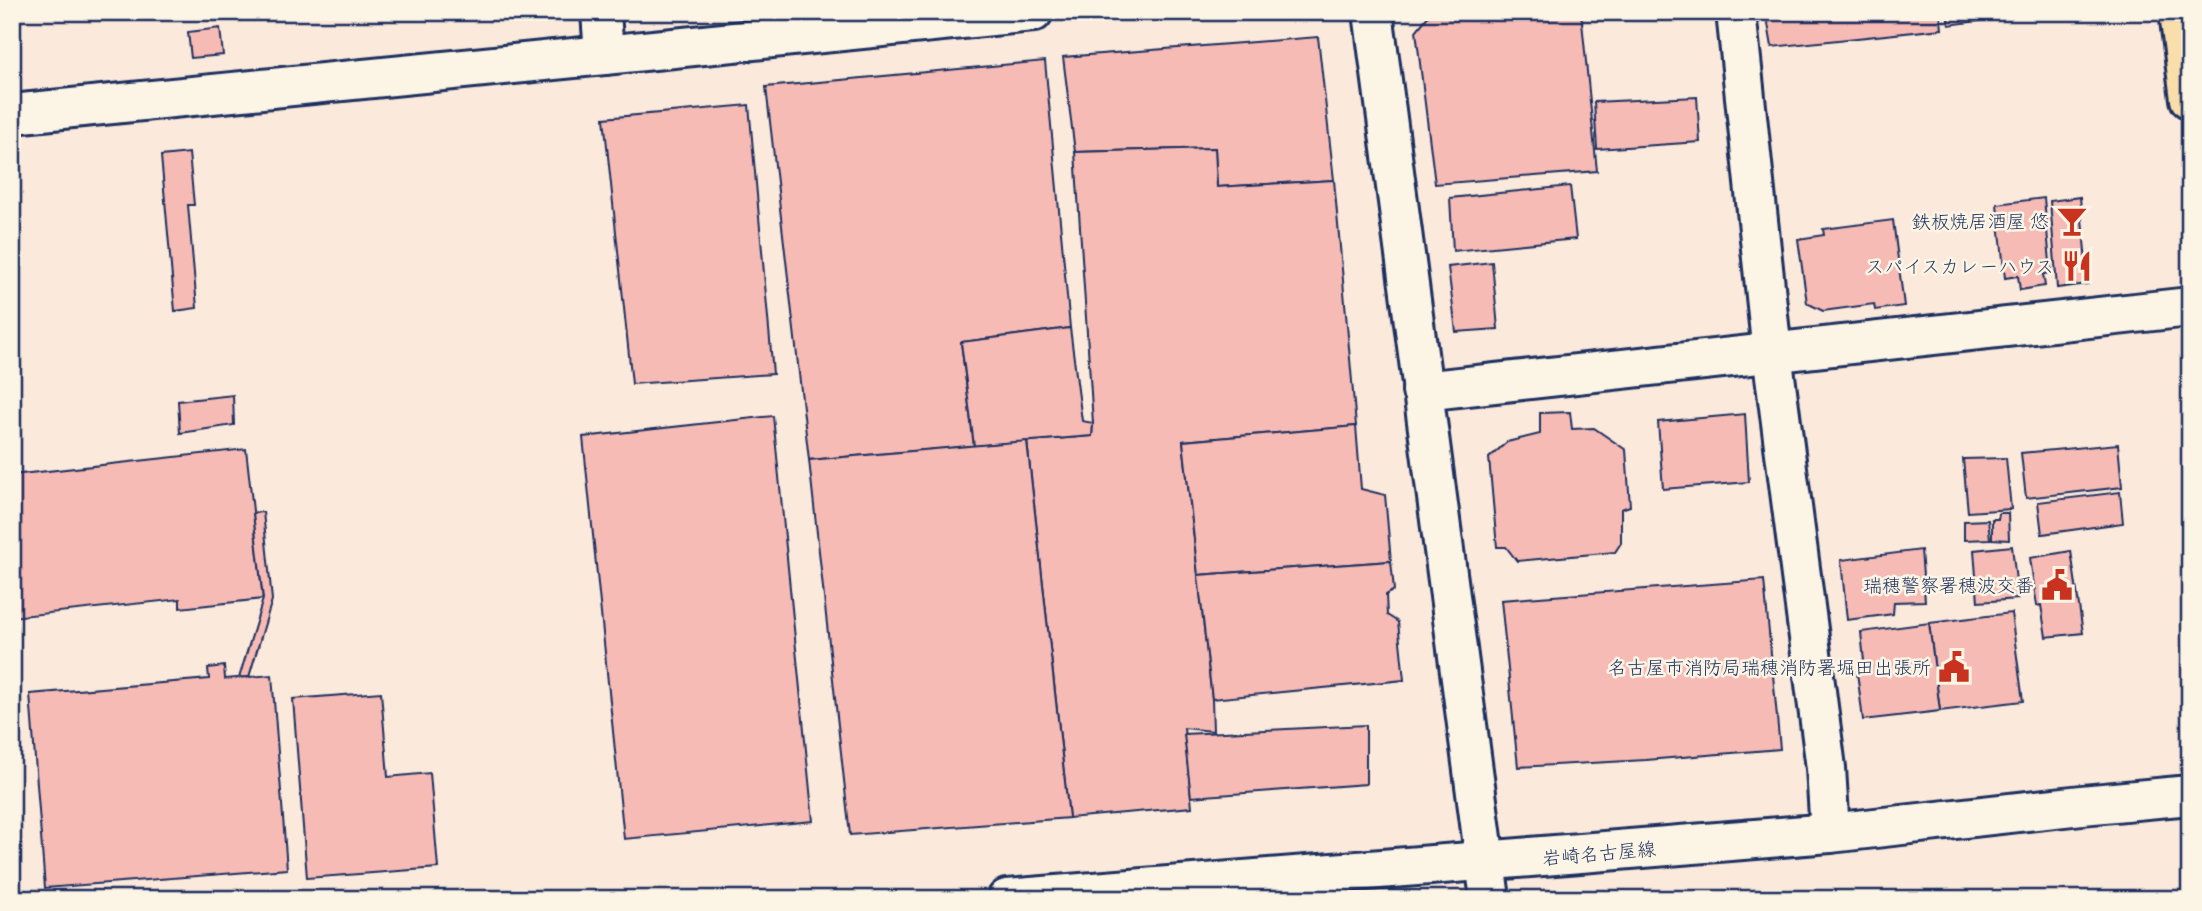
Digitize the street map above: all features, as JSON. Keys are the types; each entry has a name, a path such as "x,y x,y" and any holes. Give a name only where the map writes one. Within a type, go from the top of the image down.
{"main road":[{"path":"2179,12 2190,99"}],"street":[{"path":"601,12 604,55"},
{"path":"12,114 1033,12"},
{"path":"1373,12 1487,881"},
{"path":"1736,12 1772,353 1826,768 1830,833"},
{"path":"1422,391 2190,307"},
{"name":"岩崎名古屋線","path":"1007,899 1487,881 1830,833 2190,795"}],"building":[{"path":"1467,12 1581,12 1597,171 1435,184 1416,31 1429,15"},
{"path":"1766,12 1940,12 1942,29 1772,47"},
{"path":"1947,12 2045,12 1949,25"},
{"path":"220,28 223,55 191,58 188,32"},
{"path":"1318,37 1334,180 1217,187 1215,148 1075,152 1063,57"},
{"path":"1045,61 1070,328 961,342 974,446 809,460 766,87"},
{"path":"1697,97 1700,142 1597,149 1594,102"},
{"path":"749,105 773,374 632,384 604,118"},
{"path":"1215,148 1217,187 1334,180 1356,426 1183,441 1212,699 1213,731 1184,728 1192,807 1069,818 1027,441 1092,436 1075,152"},
{"path":"189,153 194,205 188,205 197,308 175,311 161,156"},
{"path":"1570,186 1576,239 1453,251 1450,198"},
{"path":"2080,197 2088,284 2057,288 2050,201"},
{"path":"2044,198 2051,273 2043,274 2045,286 2020,290 2018,276 2005,278 1997,204"},
{"path":"1893,220 1904,306 1875,310 1874,304 1823,311 1807,303 1798,239 1824,235 1823,229"},
{"path":"1492,262 1498,329 1456,332 1448,267"},
{"path":"1070,328 1082,421 1093,423 1092,436 974,446 961,342"},
{"path":"233,395 234,425 180,433 178,401"},
{"path":"1570,412 1572,429 1594,428 1626,450 1630,506 1621,509 1621,543 1615,552 1517,561 1506,547 1497,547 1489,458 1507,442 1540,434 1540,413"},
{"path":"1745,414 1749,482 1663,489 1658,422"},
{"path":"773,416 813,821 624,839 583,437"},
{"path":"1356,426 1361,489 1385,495 1391,561 1198,575 1183,441"},
{"path":"1027,441 1069,818 850,835 809,460"},
{"path":"2118,444 2122,487 2026,498 2021,453"},
{"path":"246,449 263,599 180,608 180,599 12,617 12,475"},
{"path":"2006,458 2011,509 1968,512 1963,459"},
{"path":"2120,492 2123,523 2042,534 2038,502"},
{"path":"263,512 272,600 249,677 239,678 263,599 253,513"},
{"path":"1999,513 2008,513 2009,540 1992,539 1992,519 1998,519"},
{"path":"1988,520 1990,539 1964,540 1964,521"},
{"path":"2012,546 2018,599 1978,602 1974,550"},
{"path":"1921,550 1925,601 1894,602 1893,614 1847,620 1841,560"},
{"path":"2071,551 2083,633 2046,637 2041,605 2037,606 2030,558"},
{"path":"1391,561 1394,590 1386,595 1387,615 1398,622 1404,680 1212,699 1198,575"},
{"path":"1764,580 1780,749 1518,767 1501,600"},
{"path":"2011,613 2023,701 1940,711 1929,623"},
{"path":"1929,623 1940,711 1863,720 1857,672 1865,671 1861,632"},
{"path":"224,666 225,679 272,675 287,869 45,888 30,694 209,679 208,668"},
{"path":"381,692 388,777 430,773 438,868 307,878 293,699"},
{"path":"1366,725 1366,784 1191,797 1184,734"}],"place":[{"name":"鉄板焼居酒屋 悠","path":"2072,221"},
{"name":"スパイスカレーハウス","path":"2077,266"},
{"name":"瑞穂警察署穂波交番","path":"2057,585"},
{"name":"名古屋市消防局瑞穂消防署堀田出張所","path":"1954,667"}]}
